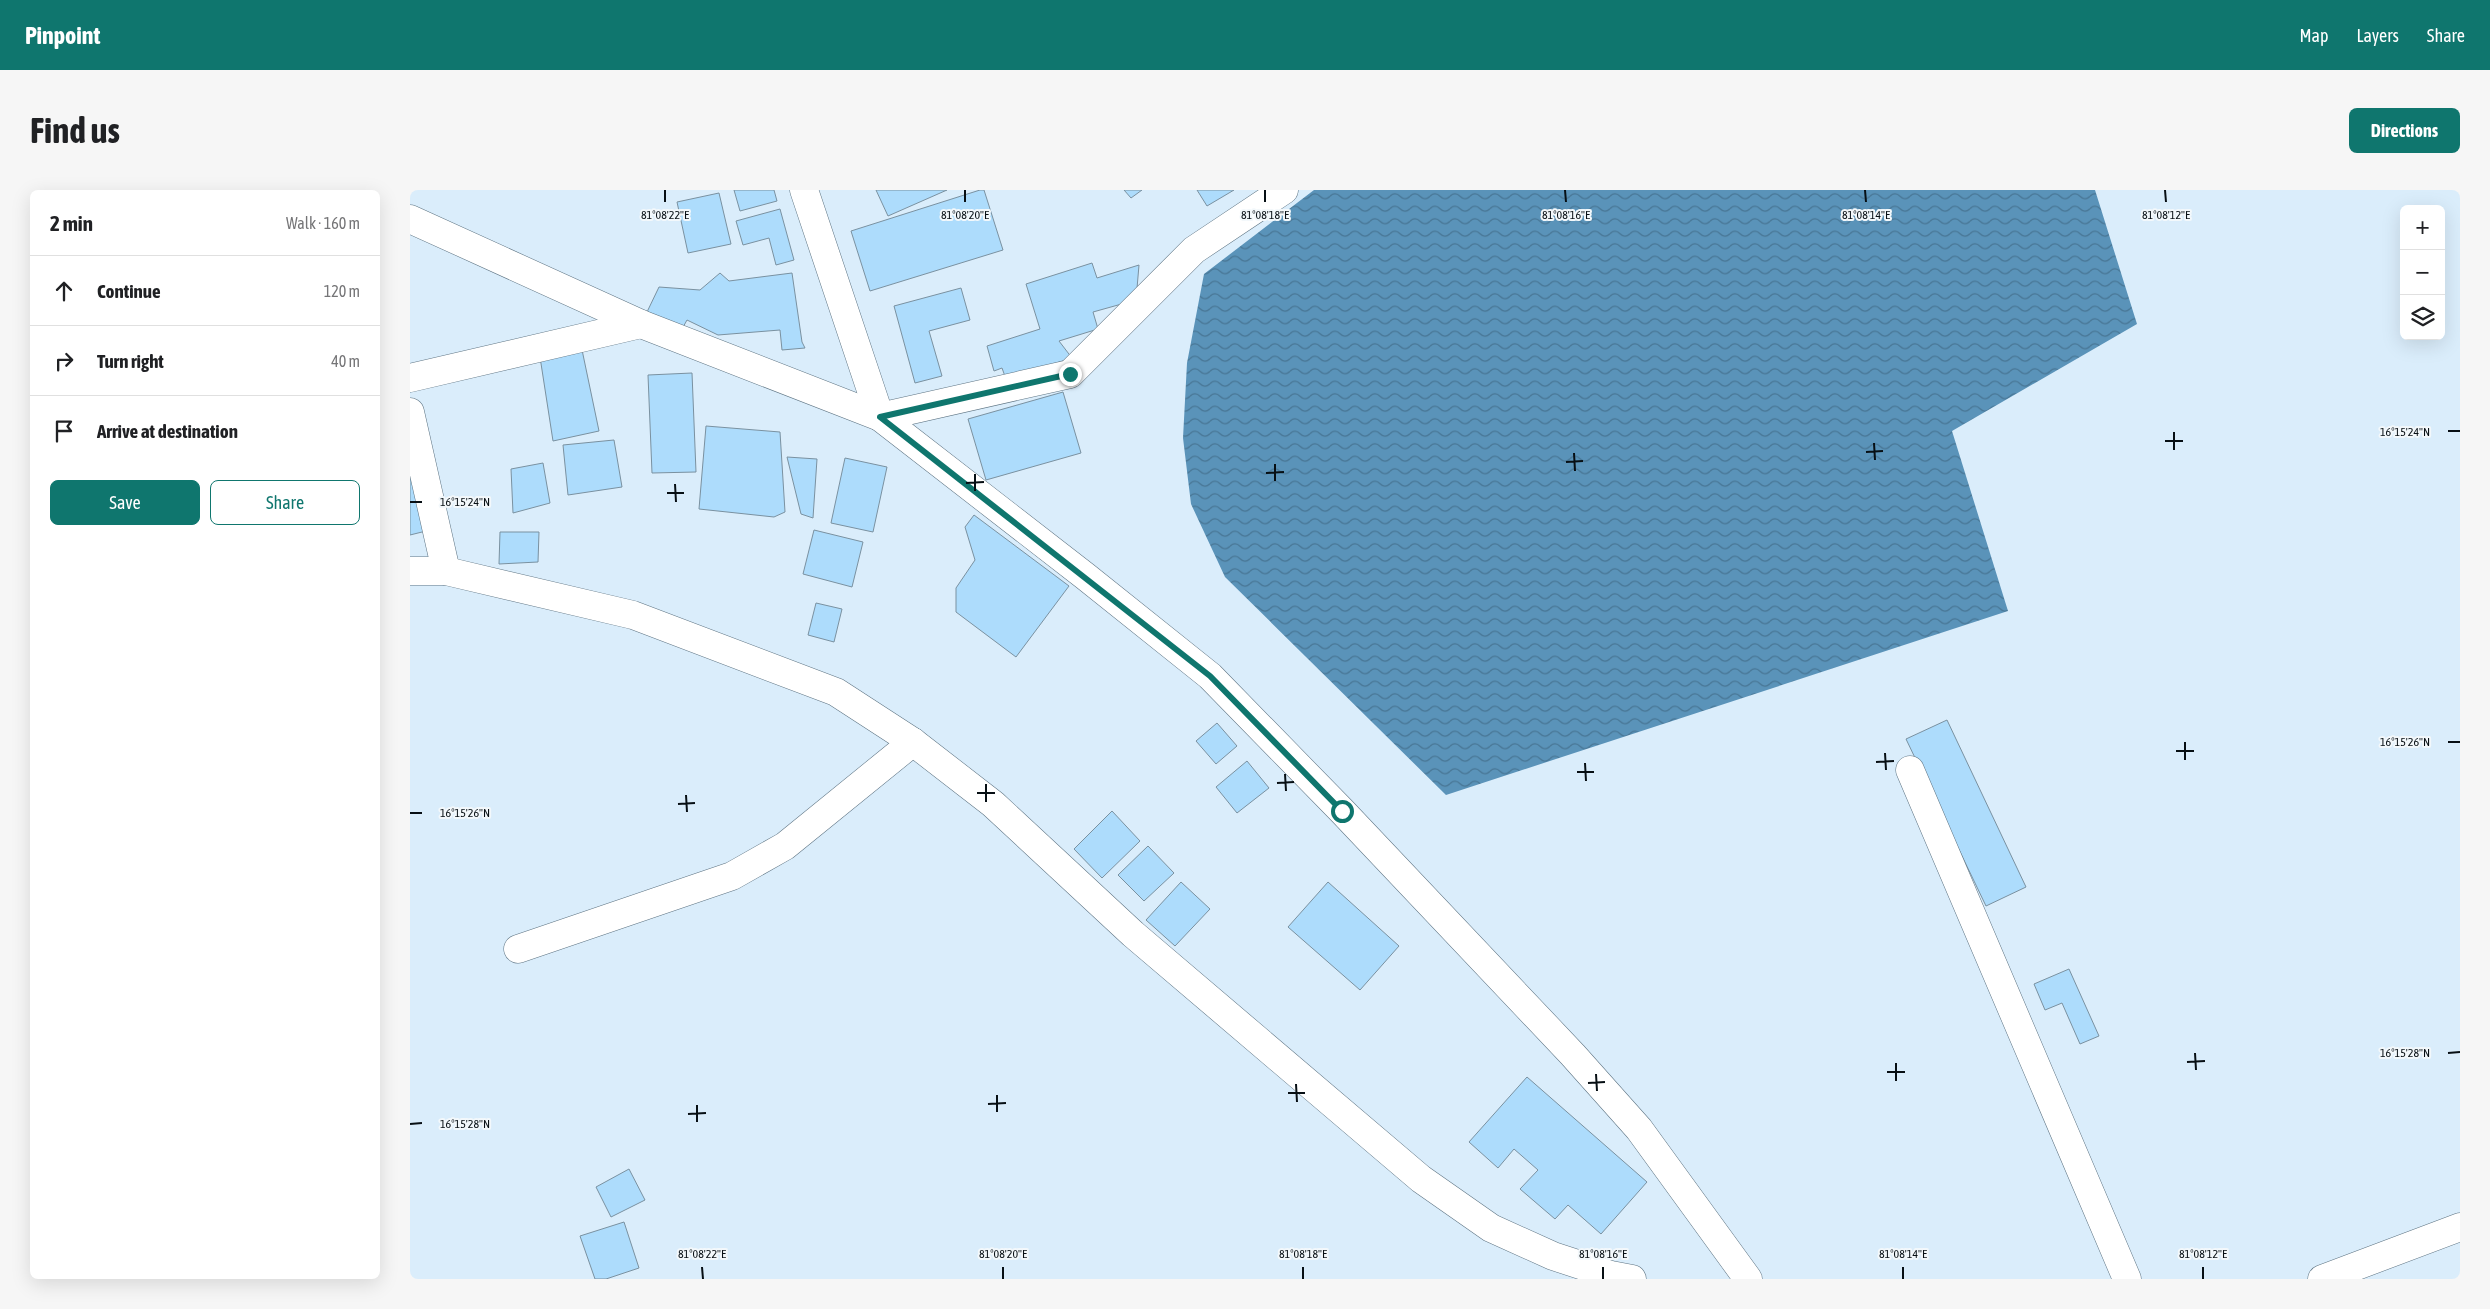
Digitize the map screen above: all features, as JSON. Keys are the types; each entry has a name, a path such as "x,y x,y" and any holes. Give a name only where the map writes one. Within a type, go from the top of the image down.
{"street":[{"path":"804,190 880,417"},
{"path":"880,417 1070,374 1194,250 1284,190"},
{"path":"410,219 641,324 880,417 1210,676 1342,811 1573,1055 1639,1129 1748,1279"},
{"path":"410,378 641,324"},
{"path":"410,412 446,571"},
{"path":"410,572 446,571 634,615 836,692 913,742 993,804 1133,934 1421,1179 1490,1228 1552,1256 1611,1276 1632,1279"},
{"path":"518,949 732,876 785,846 913,742"},
{"path":"1910,770 2126,1279"},
{"path":"2322,1279 2460,1226"}],"water":[{"path":"1314,190 2095,190 2137,324 1952,431 2008,611 1446,795 1225,577 1191,504 1183,438 1187,363 1204,274"}],"building":[{"path":"734,190 774,190 777,201 740,211"},
{"path":"876,190 947,190 888,216"},
{"path":"984,190 1003,250 870,291 851,231"},
{"path":"1124,190 1142,190 1131,198"},
{"path":"1197,190 1234,190 1207,206"},
{"path":"719,193 731,244 688,253 677,202"},
{"path":"780,209 794,260 776,265 769,238 743,245 736,221"},
{"path":"1092,263 1097,278 1139,265 1136,300 1093,312 1098,329 1059,341 1072,358 1006,379 1002,368 994,371 987,346 1040,329 1026,284"},
{"path":"720,273 729,281 792,273 802,342 805,348 782,350 780,330 718,335 687,320 682,329 647,312 659,287 700,290"},
{"path":"961,288 970,320 929,331 942,376 915,383 894,306"},
{"path":"581,345 599,431 553,441 540,357"},
{"path":"692,373 696,472 652,473 648,375"},
{"path":"1063,392 1081,453 986,480 968,419"},
{"path":"706,426 780,432 785,512 774,517 699,509"},
{"path":"614,440 622,487 568,495 563,445"},
{"path":"787,457 817,459 813,518 801,514"},
{"path":"845,458 887,467 873,532 831,523"},
{"path":"543,463 550,503 513,513 511,469"},
{"path":"410,467 430,530 410,535"},
{"path":"974,515 1069,586 1016,657 956,612 956,588 975,560 965,527"},
{"path":"814,530 863,542 852,587 803,574"},
{"path":"500,532 539,532 538,562 499,564"},
{"path":"816,603 842,609 834,642 808,635"},
{"path":"1947,720 2026,887 1986,906 1906,739"},
{"path":"1217,723 1237,746 1216,764 1196,741"},
{"path":"1247,761 1269,788 1237,813 1216,787"},
{"path":"1112,811 1140,841 1102,878 1074,849"},
{"path":"1148,846 1174,873 1144,901 1118,875"},
{"path":"1181,882 1210,909 1175,946 1146,920"},
{"path":"1328,882 1399,946 1360,990 1288,927"},
{"path":"2069,969 2099,1036 2080,1044 2062,1003 2045,1010 2034,984"},
{"path":"1527,1077 1647,1182 1601,1234 1568,1205 1555,1219 1520,1189 1538,1170 1514,1149 1498,1168 1469,1142"},
{"path":"629,1169 645,1200 611,1217 596,1187"},
{"path":"624,1222 639,1268 606,1279 595,1279 580,1236"}],"route":[{"path":"1070,374 880,417 1210,676 1342,811"}]}
